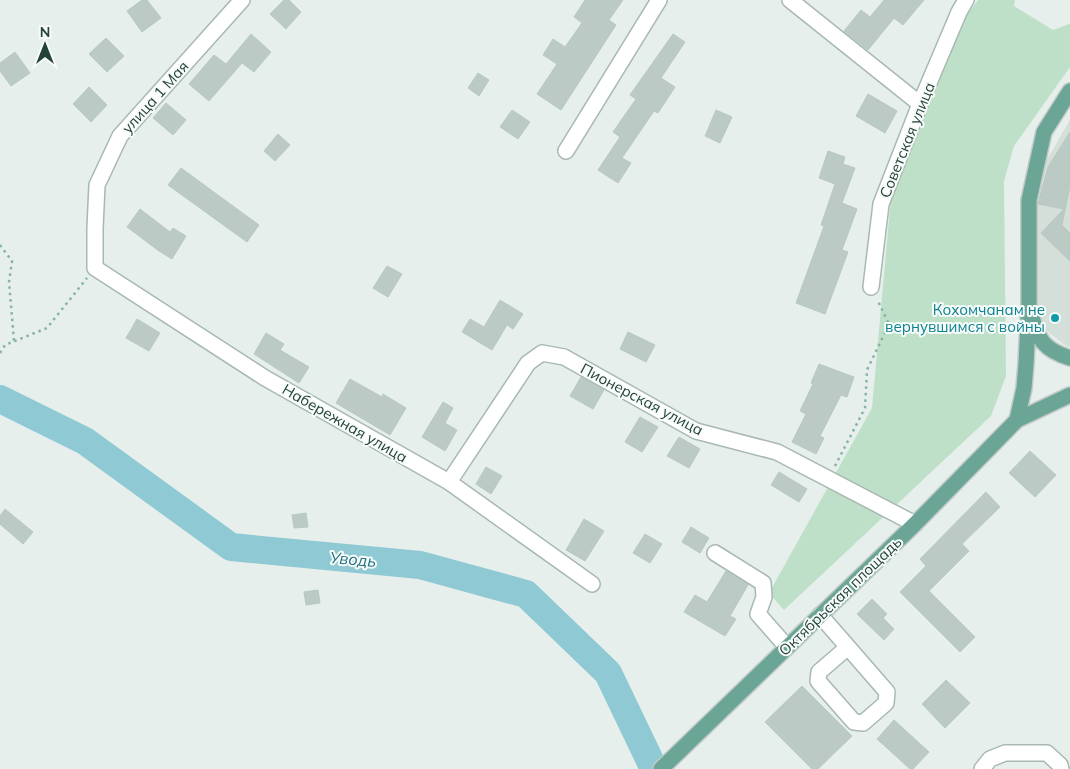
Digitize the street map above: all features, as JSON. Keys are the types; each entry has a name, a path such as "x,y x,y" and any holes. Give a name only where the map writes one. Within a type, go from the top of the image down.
{"main road":[{"path":"1017,420 1024,388 1029,302 1030,200 1044,132 1070,91"},
{"path":"1029,302 1034,325 1045,346 1060,355 1070,358"},
{"path":"1017,420 1070,395"},
{"name":"Октябрьская площадь","path":"661,769 915,524 1017,420"}],"street":[{"name":"улица 1 Мая","path":"96,268 97,185 120,136 242,0"},
{"path":"566,151 659,0"},
{"path":"790,0 920,104"},
{"name":"Советская улица","path":"871,286 881,204 920,104 959,12 966,0"},
{"name":"Набережная улица","path":"96,268 265,378 449,482 592,584"},
{"name":"Пионерская улица","path":"449,482 528,363 542,352 564,357 696,431 777,452 915,524"},
{"path":"715,553 763,583 764,597 758,614 787,647"},
{"path":"820,615 848,647 887,692 886,703 862,723 854,722 818,681 819,672 848,647"},
{"path":"982,769 990,759 1005,753 1047,753 1060,765 1060,769"}],"path":[{"path":"0,245 12,261 9,282 14,342"},
{"path":"0,353 5,345 47,328 96,268"},
{"path":"828,479 865,408 867,370 889,324 871,286"}],"shaded area":[{"path":"1070,120 1070,347 1066,346 1038,324 1034,300 1034,208 1042,168"}],"green space":[{"path":"978,0 1015,0 1014,6 1053,30 1070,25 1070,67 1014,146 1004,181 1006,376 991,416 784,610 769,593 872,408 891,197 962,22"}],"building":[{"path":"142,0 147,0 161,18 142,32 127,11"},
{"path":"284,0 289,0 301,12 286,29 270,14"},
{"path":"585,0 623,0 609,20 616,25 561,110 537,94 557,64 543,55 553,39 565,47 582,23 574,17"},
{"path":"884,0 924,0 903,25 894,18 868,50 844,31 861,10 870,17"},
{"path":"251,34 271,52 254,72 242,63 209,101 189,84 214,55 226,64"},
{"path":"673,34 685,42 661,78 675,87 658,113 654,111 622,158 631,163 618,183 598,170 620,137 613,132 636,99 630,95"},
{"path":"106,38 124,56 107,72 89,54"},
{"path":"15,52 30,73 11,86 0,71 0,63"},
{"path":"478,73 489,80 479,96 468,88"},
{"path":"89,87 107,105 91,122 73,104"},
{"path":"868,94 897,111 885,133 856,116"},
{"path":"166,103 186,120 173,135 153,118"},
{"path":"512,110 530,122 518,139 500,127"},
{"path":"716,110 732,117 720,143 705,136"},
{"path":"1070,132 1070,186 1062,225 1070,233 1070,261 1041,233 1064,209 1038,204 1048,167"},
{"path":"278,134 290,145 275,161 264,151"},
{"path":"828,151 845,157 843,164 855,168 842,203 857,209 842,250 848,252 825,314 796,303 824,226 821,225 835,184 819,178"},
{"path":"181,168 259,225 247,242 168,185"},
{"path":"140,209 170,232 173,228 186,236 172,259 127,227"},
{"path":"387,266 402,274 388,297 373,288"},
{"path":"500,300 523,314 513,329 507,325 492,350 462,332 470,319 484,327"},
{"path":"137,319 160,333 149,351 126,338"},
{"path":"628,332 655,345 646,362 620,349"},
{"path":"266,333 284,344 280,350 309,367 299,383 254,354"},
{"path":"819,364 854,377 847,397 841,395 820,436 824,438 816,454 792,442 806,414 800,411 813,384 811,383"},
{"path":"581,377 604,390 593,409 570,396"},
{"path":"350,379 382,397 383,394 406,408 390,435 336,403"},
{"path":"443,402 453,408 445,423 457,430 445,451 422,437"},
{"path":"640,417 658,427 642,452 625,442"},
{"path":"679,437 700,449 689,468 667,456"},
{"path":"1030,451 1056,475 1035,497 1009,473"},
{"path":"486,467 502,476 491,494 476,484"},
{"path":"779,472 807,489 799,502 771,485"},
{"path":"986,492 1000,507 962,544 969,551 929,591 975,637 960,652 900,592 926,566 920,559"},
{"path":"5,509 33,532 23,544 0,524 0,516"},
{"path":"306,513 308,527 294,528 292,515"},
{"path":"584,519 604,531 585,561 566,550"},
{"path":"691,527 709,538 700,553 682,542"},
{"path":"645,534 662,544 650,563 633,553"},
{"path":"726,571 748,585 730,616 736,619 725,636 684,612 695,595 707,602"},
{"path":"318,590 320,603 306,605 304,592"},
{"path":"872,599 887,614 883,618 894,629 884,640 857,614"},
{"path":"946,680 970,703 945,728 922,704"},
{"path":"802,686 852,736 818,769 812,769 765,722"},
{"path":"894,720 929,752 913,769 910,769 877,739"}],"waterway":[{"name":"Уводь","path":"0,399 85,441 231,547 420,565 526,594 608,673 654,769"}],"place":[{"name":"Кохомчанам не вернувшимся с войны","path":"1055,318"}]}
